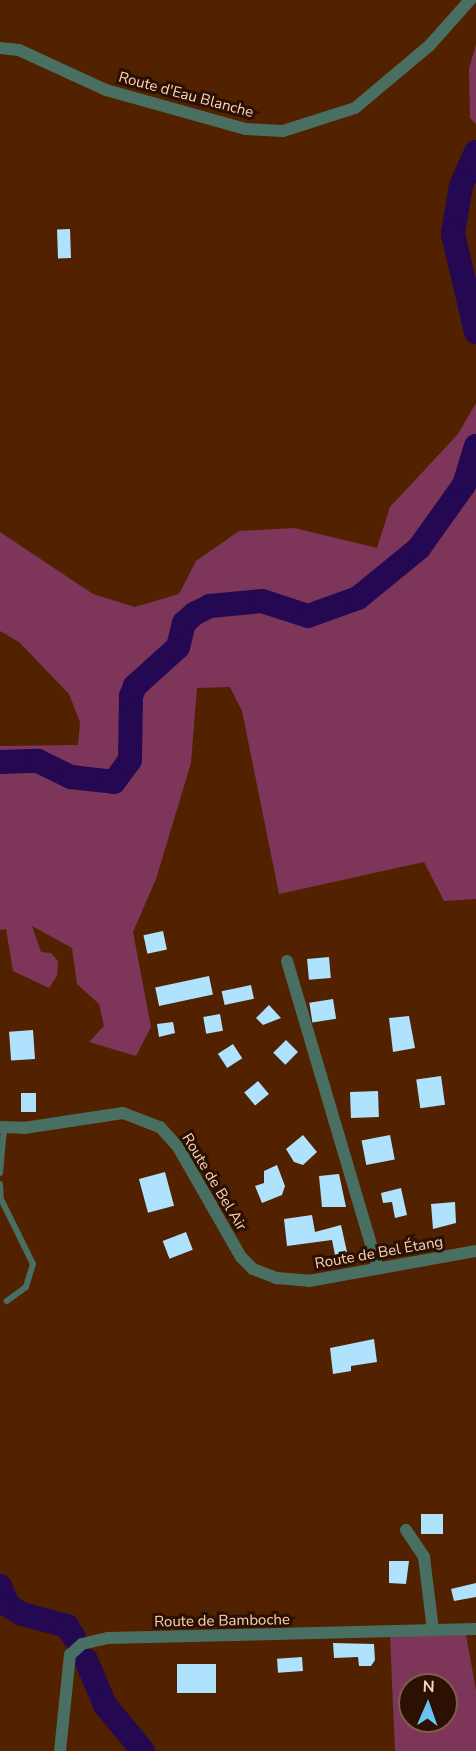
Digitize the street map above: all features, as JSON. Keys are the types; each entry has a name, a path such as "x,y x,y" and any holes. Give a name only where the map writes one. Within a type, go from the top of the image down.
{"street":[{"name":"Route d'Eau Blanche","path":"0,48 19,50 106,90 246,129 283,131 355,108 429,46 470,0"},
{"path":"287,961 378,1268"},
{"name":"Route de Bel Air","path":"2,1127 123,1113 160,1127 178,1146 208,1205 253,1269"},
{"name":"Route de Bel Étang","path":"253,1269 278,1278 309,1281 476,1251"},
{"path":"406,1530 424,1557 433,1630"},
{"name":"Route de Bamboche","path":"60,1751 70,1655 82,1644 108,1638 476,1629"}],"lane":[{"path":"0,1173 2,1127"},
{"path":"0,1184 1,1202 33,1264 26,1287 8,1301"}],"shaded area":[{"path":"476,44 476,124 470,118 469,69"},
{"path":"476,403 476,899 444,901 424,862 279,894 242,711 230,687 197,688 191,763 156,879 133,932 151,1027 136,1056 89,1042 104,1026 99,1004 77,984 72,948 32,926 41,952 51,953 58,961 57,976 49,988 13,971 6,929 0,930 0,746 78,745 80,722 69,694 19,642 0,631 0,532 93,594 135,607 179,594 196,561 239,531 294,528 377,548 390,507 458,434"},
{"path":"466,1635 476,1690 476,1751 395,1751 390,1636"}],"building":[{"path":"57,229 70,229 71,258 58,258"},
{"path":"163,931 167,950 147,954 143,935"},
{"path":"329,957 331,978 309,980 307,959"},
{"path":"209,976 213,995 159,1006 155,987"},
{"path":"251,985 254,999 225,1005 222,991"},
{"path":"333,999 336,1019 312,1023 309,1003"},
{"path":"269,1005 281,1018 263,1025 256,1018"},
{"path":"220,1014 223,1031 206,1034 203,1017"},
{"path":"409,1016 415,1048 393,1052 389,1018"},
{"path":"173,1022 175,1033 159,1037 157,1024"},
{"path":"33,1030 35,1059 11,1061 9,1032"},
{"path":"286,1040 298,1052 285,1065 273,1053"},
{"path":"233,1044 242,1058 227,1068 218,1054"},
{"path":"441,1076 445,1105 420,1108 416,1079"},
{"path":"258,1081 269,1094 255,1106 244,1093"},
{"path":"378,1091 379,1117 351,1118 350,1092"},
{"path":"21,1093 36,1093 36,1112 21,1112"},
{"path":"303,1135 317,1152 303,1165 294,1162 286,1149"},
{"path":"390,1135 395,1160 366,1165 362,1141"},
{"path":"277,1165 285,1186 282,1195 262,1203 255,1186 264,1183 264,1171"},
{"path":"165,1172 174,1206 148,1213 139,1179"},
{"path":"339,1174 346,1207 322,1207 319,1176"},
{"path":"401,1188 407,1215 395,1218 392,1202 383,1203 381,1193"},
{"path":"455,1202 456,1223 433,1229 431,1204"},
{"path":"312,1215 315,1232 341,1225 347,1252 335,1255 332,1240 287,1246 284,1219"},
{"path":"186,1232 193,1250 169,1259 163,1241"},
{"path":"374,1339 377,1362 351,1366 351,1371 333,1374 330,1348"},
{"path":"421,1514 443,1514 443,1534 421,1534"},
{"path":"389,1561 409,1561 406,1584 389,1583"},
{"path":"476,1583 476,1597 454,1601 451,1589"},
{"path":"333,1643 374,1644 375,1660 371,1666 359,1666 358,1657 334,1658"},
{"path":"302,1657 303,1671 278,1673 277,1659"},
{"path":"177,1664 216,1664 216,1693 177,1693"}],"waterway":[{"path":"476,152 461,185 453,234 476,332"},
{"path":"0,762 38,761 71,777 114,782 130,760 131,696 135,686 178,647 184,623 194,614 210,606 262,601 308,616 358,598 419,548 464,485 476,446"},
{"path":"0,1586 9,1606 22,1614 67,1626 74,1637"},
{"path":"86,1660 105,1705 143,1751"}]}
